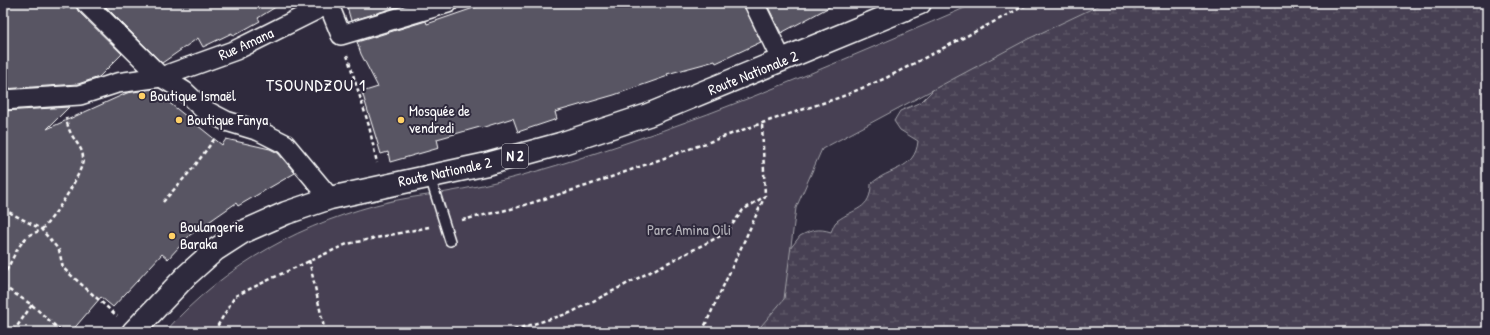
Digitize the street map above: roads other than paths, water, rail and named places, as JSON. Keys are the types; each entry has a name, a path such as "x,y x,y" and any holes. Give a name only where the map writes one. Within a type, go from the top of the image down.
{"main road":[{"name":"Route Nationale 2","path":"133,331 186,276 214,250 243,232 286,213 330,198 383,185 430,177 487,164 560,144 648,115 920,3"}],"street":[{"path":"86,3 161,77 184,91 203,109 226,121 259,131 285,144 330,198"},
{"path":"328,3 341,35 448,3"},
{"name":"Rue Amana","path":"3,100 80,95 117,84 161,77 236,50 328,3"},
{"path":"754,3 782,61"}],"lane":[{"path":"430,177 446,224 450,241"}],"place":[{"name":"Boutique Ismaël","path":"142,96"},
{"name":"Boutique Fanya","path":"179,120"},
{"name":"Mosquée de vendredi","path":"401,120"},
{"name":"Boulangerie Baraka","path":"172,236"}],"district":[{"name":"TSOUNDZOU 1","path":"316,85"}],"park label":[{"name":"Parc Amina Oili","path":"689,230"}]}
